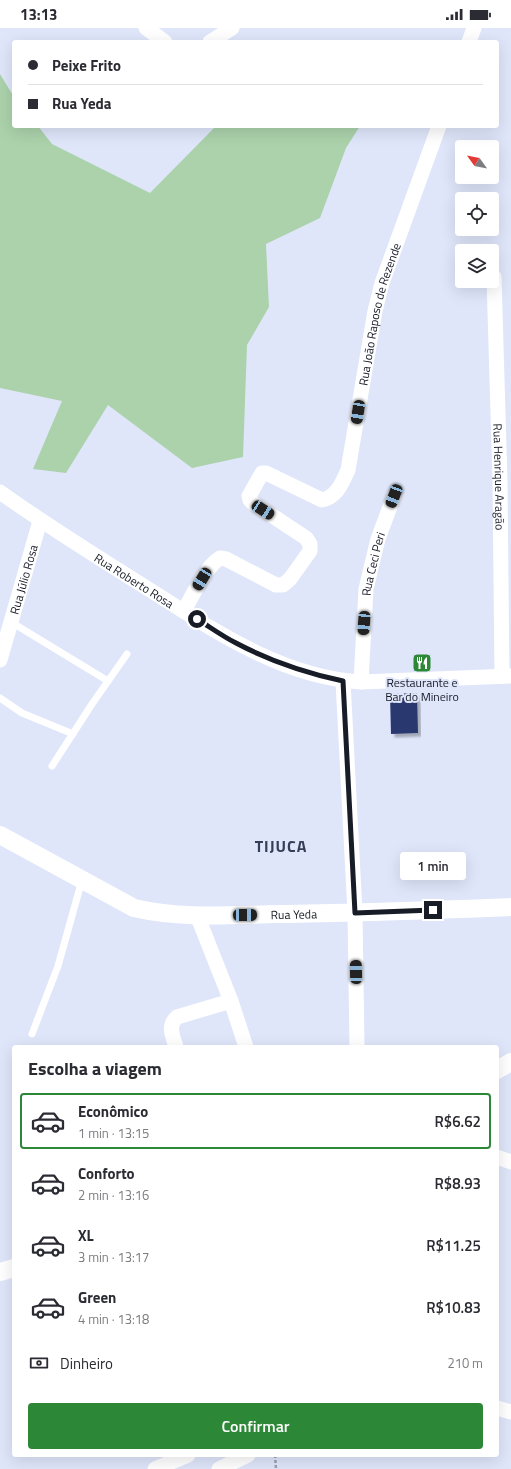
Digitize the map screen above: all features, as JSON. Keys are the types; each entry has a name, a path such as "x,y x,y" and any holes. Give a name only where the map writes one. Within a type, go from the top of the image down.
{"street":[{"path":"146,28 162,40"},
{"path":"213,40 232,28"},
{"path":"470,40 474,28"},
{"name":"Rua João Raposo de Rezende","path":"184,611 209,568 214,561 220,558 226,559 276,585 283,585 290,579 310,551 310,544 306,538 253,503 248,496 262,473 266,473 322,500 330,498 340,488 348,470 375,311 382,282 437,128"},
{"name":"Rua Henrique Aragão","path":"494,288 506,676"},
{"name":"Rua Roberto Rosa","path":"0,492 40,521 236,643 284,665 318,676 343,681 361,682 506,676"},
{"name":"Rua Ceci Peri","path":"361,682 366,589 378,539 394,496"},
{"name":"Rua Júlio Rosa","path":"0,660 6,619 40,521"},
{"path":"343,681 355,913 357,1045"},
{"name":"Rua Yeda","path":"0,835 134,908 156,913 197,915 355,913 511,907"},
{"path":"197,915 231,1001 245,1045"},
{"path":"175,1045 171,1028 173,1020 177,1017 231,1001"},
{"path":"499,1069 511,1062"},
{"path":"499,1158 511,1162"},
{"path":"0,1272 12,1269"},
{"path":"499,1409 511,1412"},
{"path":"155,1469 183,1457"},
{"path":"220,1469 244,1457"}],"lane":[{"path":"6,619 108,681"},
{"path":"52,766 127,654"},
{"path":"0,698 22,712 73,734"},
{"path":"32,1034 58,966 82,880"}],"path":[{"path":"275,1457 276,1469"}],"green space":[{"path":"0,74 12,94 12,128 40,128 52,144 150,193 214,128 359,128 346,148 320,218 266,244 269,307 247,345 243,457 192,468 108,405 66,473 33,469 62,401 0,388"}],"building":[{"path":"417,693 418,733 391,734 390,694"}],"place":[{"name":"Restaurante e Bar do Mineiro","path":"422,663"}],"district":[{"name":"TIJUCA","path":"281,846"}],"route":[{"path":"197,619 236,643 284,665 318,676 343,681 355,913 433,910"}]}
